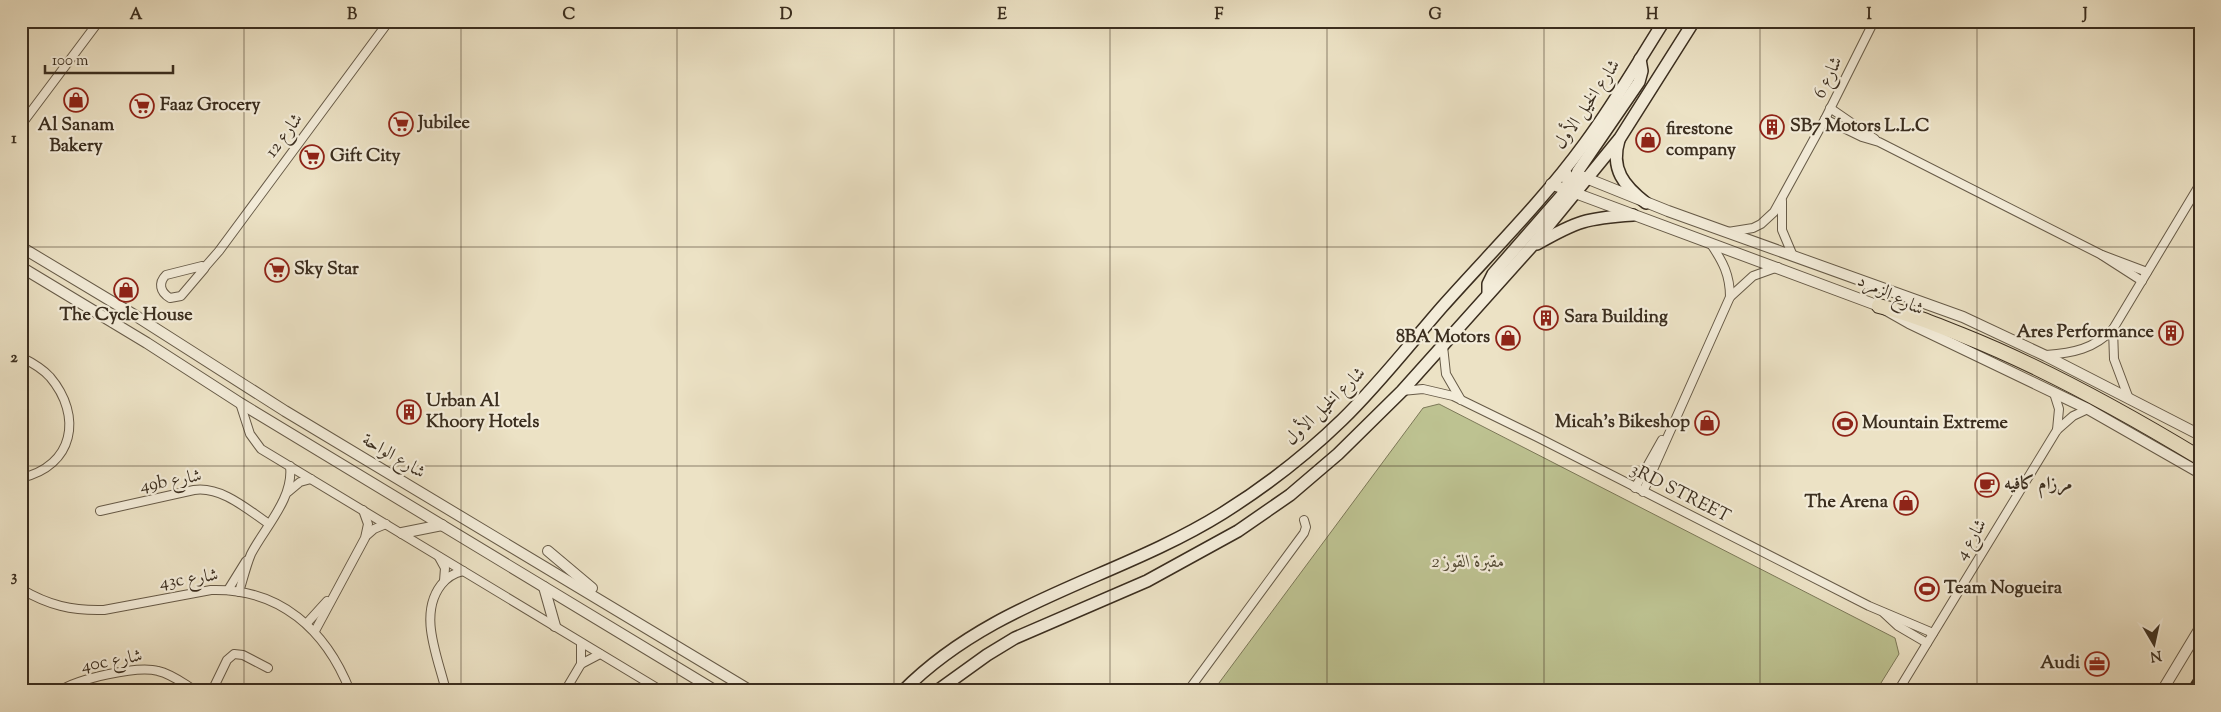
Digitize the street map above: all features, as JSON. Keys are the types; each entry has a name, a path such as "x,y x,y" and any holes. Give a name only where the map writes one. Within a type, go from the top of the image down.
{"highway":[{"path":"1879,306 1936,324 2040,370 2200,458"}],"main road":[{"name":"شارع الخيل الأول","path":"908,688 944,654 981,629 1033,603 1167,545 1223,513 1275,477 1322,439 1361,400 1564,170 1594,130 1664,21"},
{"path":"1581,176 1620,138 1694,21"},
{"path":"937,691 987,654 1015,638 1147,580 1238,531 1314,475 1402,391 1443,343 1531,248 1571,192 1639,82 1642,71 1640,59"},
{"path":"1620,138 1616,160 1618,172 1629,190 1646,203"},
{"path":"1564,170 1571,192"},
{"path":"1488,294 1488,284 1493,274 1571,192"},
{"path":"1531,248 1565,228 1587,219 1633,215"}],"street":[{"path":"21,125 100,21"},
{"name":"شارع 12","path":"205,266 170,273 162,279 162,290 170,298 181,296 219,251 389,21"},
{"name":"شارع 6","path":"1726,233 1753,228 1761,224 1782,200 1874,21"},
{"path":"1830,108 1879,142 2100,254 2142,281"},
{"path":"1825,119 1862,137 1879,142"},
{"name":"شارع الزمرد","path":"1564,170 1726,233 1963,317 2046,356 2200,435"},
{"name":"شارع الزمرد","path":"1551,184 1879,306 2088,409 2200,473"},
{"path":"2046,356 2083,350 2102,339 2113,329 2200,184"},
{"name":"شارع 6","path":"1782,200 1782,230 1793,256"},
{"path":"1711,244 1729,276 1730,297"},
{"name":"شارع الواحة","path":"21,247 136,316 285,411 751,691"},
{"path":"2100,254 2147,272"},
{"name":"شارع الواحة","path":"21,267 147,343 240,403 716,691"},
{"path":"1643,492 1730,297 1753,276 1778,267"},
{"path":"2113,329 2114,359 2129,399"},
{"path":"1443,343 1446,374 1462,401"},
{"path":"21,357 39,367 58,388 69,417 69,434 64,450 54,464 39,474 21,478"},
{"name":"3RD STREET","path":"1402,391 1433,390 1462,401 1884,613"},
{"name":"شارع 4","path":"2054,393 2059,409 2057,430"},
{"path":"240,403 250,434 256,445 659,690"},
{"name":"شارع 4","path":"1898,691 2057,430 2073,416 2088,409"},
{"path":"1635,488 1669,431"},
{"path":"287,494 291,480 290,466"},
{"path":"228,590 251,556 287,494 295,485 311,479"},
{"name":"49b شارع","path":"100,512 194,490 208,489 223,494 269,524"},
{"path":"364,510 368,524 365,538"},
{"path":"1188,691 1304,533 1306,527 1304,520"},
{"path":"315,631 332,596 365,538 374,529 386,524"},
{"path":"402,533 442,525"},
{"path":"548,551 615,609"},
{"path":"239,592 251,556"},
{"path":"439,556 445,568 444,581"},
{"path":"446,691 429,616 432,599 444,581 453,574 463,571"},
{"path":"544,587 555,626"},
{"name":"43c شارع","path":"21,589 52,605 86,611 112,609 195,592 228,590 275,603 307,623 315,631 336,661 350,691"},
{"path":"307,623 332,596"},
{"path":"1884,613 1899,617 1933,632"},
{"path":"1884,613 1898,626 1927,642"},
{"path":"2162,691 2200,628"},
{"path":"565,691 581,664 581,643"},
{"path":"212,691 227,660 234,654 243,655 268,668"},
{"path":"581,664 600,654"},
{"name":"40c شارع","path":"60,691 80,682 146,669 167,673 196,691"}],"green space":[{"name":"مقبرة القوز 2","path":"1439,404 1895,638 1899,654 1876,691 1213,691 1423,408"}],"railway":[{"path":"2188,691 2200,672"},
{"path":"2197,691 2200,687"}],"place":[{"name":"Al Sanam Bakery","path":"76,100"},
{"name":"Faaz Grocery","path":"142,106"},
{"name":"Jubilee","path":"401,124"},
{"name":"SB7 Motors L.L.C","path":"1772,127"},
{"name":"firestone company","path":"1648,140"},
{"name":"Gift City","path":"312,157"},
{"name":"Sky Star","path":"277,270"},
{"name":"The Cycle House","path":"126,290"},
{"name":"Sara Building","path":"1546,318"},
{"name":"Ares Performance","path":"2171,333"},
{"name":"8BA Motors","path":"1508,338"},
{"name":"Urban Al Khoory Hotels","path":"409,412"},
{"name":"Micah's Bikeshop","path":"1707,423"},
{"name":"Mountain Extreme","path":"1845,424"},
{"name":"مرزام كافيه","path":"1987,485"},
{"name":"The Arena","path":"1906,503"},
{"name":"Team Nogueira","path":"1927,589"},
{"name":"Audi","path":"2097,664"}]}
